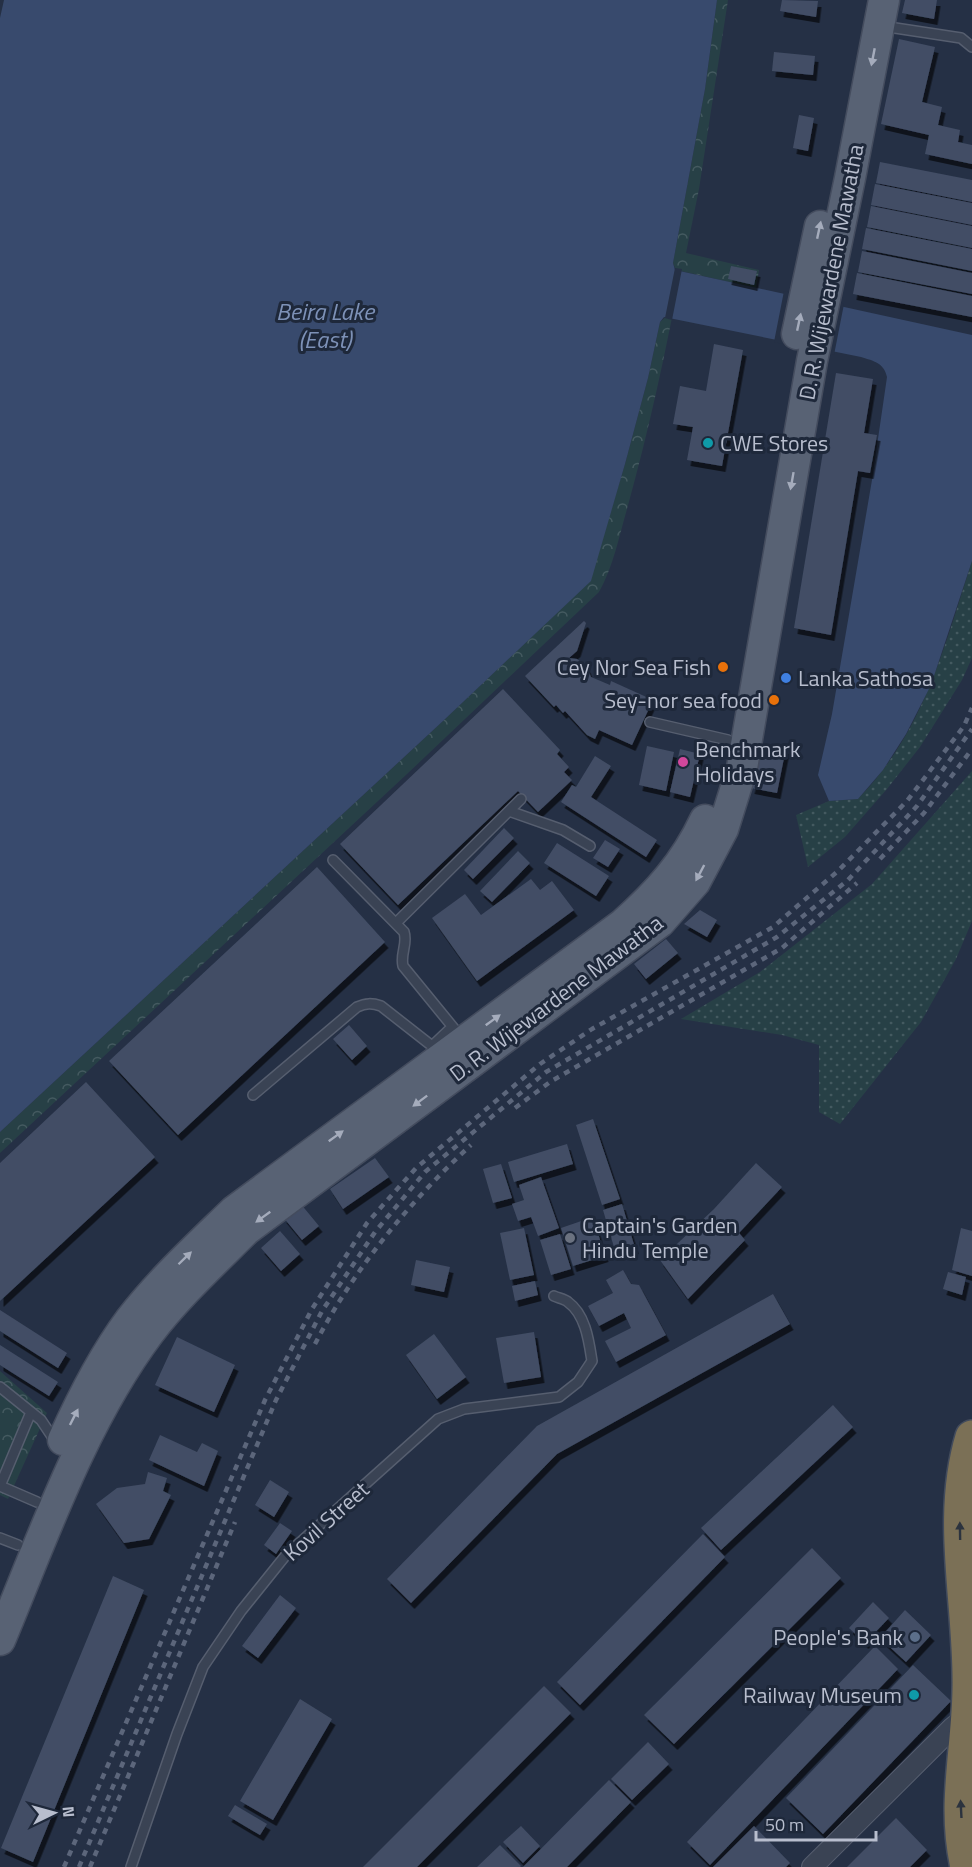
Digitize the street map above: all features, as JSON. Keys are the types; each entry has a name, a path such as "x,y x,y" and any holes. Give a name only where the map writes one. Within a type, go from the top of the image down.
{"highway":[{"path":"967,1867 960,1803 970,1715 969,1640 960,1542 960,1501 965,1462 972,1437"}],"main road":[{"name":"D. R. Wijewardene Mawatha","path":"817,289 831,173 863,0"},
{"name":"D. R. Wijewardene Mawatha","path":"0,1586 9,1542 37,1502 60,1448 97,1374 129,1321 179,1263 234,1211 448,1042 623,924 671,878 697,838 710,809 728,740 802,359 882,13"},
{"name":"D. R. Wijewardene Mawatha","path":"0,1640 94,1422 149,1333 197,1279 246,1230 660,922 695,882 723,829 742,768 802,359"}],"street":[{"path":"812,1867 952,1728 970,1715"}],"lane":[{"path":"882,13 961,38 972,47"},
{"path":"650,722 728,740"},
{"path":"396,923 522,799"},
{"path":"509,811 562,831 590,846"},
{"path":"333,860 404,932 406,938 401,953 403,966 448,1042"},
{"path":"253,1095 357,1006 374,1004 381,1006 448,1042"},
{"name":"Kovil Street","path":"131,1867 203,1667 241,1611 286,1555 438,1419 464,1409 559,1396 578,1382 592,1361 588,1340 582,1320 569,1302 554,1296"},
{"path":"0,1387 43,1422 60,1448"},
{"path":"31,1412 0,1486 37,1502"}],"green space":[{"path":"717,0 728,0 699,189 686,253 759,270 756,288 681,271 643,450 615,552 599,592 0,1153 0,1132 443,721 590,581 625,464 660,322 666,317 675,268 673,263 705,89"},
{"path":"972,561 972,658 962,680 920,747 887,789 845,837 808,867 796,815 829,801 858,799 898,748 913,723 936,670"},
{"path":"972,771 972,921 956,959 921,1022 840,1124 819,1112 819,1045 782,1035 681,1019 760,972 872,884"},
{"path":"0,1371 47,1413 8,1499 0,1495"}],"water":[{"name":"Beira Lake (East)","path":"4,0 717,0 705,89 673,263 675,270 972,335 972,561 931,685 906,734 883,770 858,799 829,801 818,775 832,714 872,480 886,372 878,363 861,357 664,317 660,322 648,378 591,581 0,1132 0,18"}],"pier":[{"path":"675,268 682,269 672,320 665,318"},
{"path":"784,291 844,304 834,355 774,342"}],"building":[{"path":"782,0 818,1 816,17 780,11"},
{"path":"905,0 937,0 934,19 902,13"},
{"path":"899,39 935,47 922,102 942,107 938,125 960,130 958,142 972,145 972,164 925,154 929,135 881,124"},
{"path":"774,52 815,56 813,75 772,71"},
{"path":"799,115 814,118 808,151 793,148"},
{"path":"880,162 972,180 972,202 876,183"},
{"path":"875,184 972,203 972,225 871,205"},
{"path":"871,206 972,226 972,248 867,227"},
{"path":"866,228 972,249 972,271 862,249"},
{"path":"862,251 972,273 972,294 858,272"},
{"path":"731,266 757,271 754,285 728,279"},
{"path":"857,273 972,296 972,317 853,294"},
{"path":"714,344 743,350 722,466 687,460 693,427 673,424 680,386 706,391"},
{"path":"836,373 873,379 864,433 877,435 870,473 858,471 831,635 794,628"},
{"path":"584,621 586,623 577,651 569,658 577,659 587,667 591,677 610,685 611,681 653,700 632,745 599,730 595,739 587,735 565,711 563,713 556,705 554,707 525,676"},
{"path":"503,689 560,750 557,754 569,767 564,772 572,780 538,812 518,791 398,905 340,844"},
{"path":"762,744 786,748 777,793 751,788"},
{"path":"647,746 674,752 666,791 639,785"},
{"path":"680,749 700,754 690,797 670,792"},
{"path":"595,756 611,766 591,797 657,840 646,857 561,802 572,785 576,787"},
{"path":"504,828 514,838 473,879 464,870"},
{"path":"605,840 620,849 608,867 593,858"},
{"path":"557,843 609,876 596,896 544,863"},
{"path":"518,851 530,863 492,902 480,891"},
{"path":"317,867 385,942 178,1135 109,1061"},
{"path":"531,879 540,890 552,881 574,910 477,981 432,918 465,894 481,915"},
{"path":"700,910 717,920 707,937 684,924"},
{"path":"666,939 678,953 646,979 634,964"},
{"path":"349,1025 367,1046 352,1060 333,1039"},
{"path":"86,1082 155,1157 0,1301 0,1163"},
{"path":"593,1119 620,1199 602,1205 576,1125"},
{"path":"567,1144 573,1164 514,1182 508,1162"},
{"path":"375,1158 389,1177 343,1209 330,1189"},
{"path":"756,1163 782,1187 739,1233 745,1240 688,1299 660,1260 714,1209"},
{"path":"501,1164 512,1198 493,1203 483,1169"},
{"path":"541,1177 559,1228 538,1236 531,1217 518,1221 512,1204 524,1200 519,1185"},
{"path":"300,1203 319,1226 302,1240 283,1217"},
{"path":"622,1204 635,1248 616,1254 603,1210"},
{"path":"593,1217 605,1256 573,1266 561,1228"},
{"path":"524,1228 534,1275 510,1280 500,1233"},
{"path":"961,1228 972,1231 972,1276 952,1270"},
{"path":"280,1231 300,1254 281,1271 261,1248"},
{"path":"560,1234 571,1269 551,1275 540,1240"},
{"path":"416,1260 450,1267 444,1292 411,1285"},
{"path":"623,1270 631,1284 639,1285 666,1335 616,1362 605,1341 631,1328 624,1313 599,1326 588,1306 613,1293 606,1280"},
{"path":"948,1272 966,1277 962,1295 943,1289"},
{"path":"535,1281 538,1295 515,1301 512,1286"},
{"path":"773,1294 790,1324 557,1454 411,1603 387,1579 537,1426"},
{"path":"0,1310 67,1353 58,1368 0,1331"},
{"path":"534,1332 541,1377 504,1383 496,1338"},
{"path":"434,1334 466,1377 437,1399 406,1355"},
{"path":"177,1337 235,1365 214,1412 155,1385"},
{"path":"0,1345 58,1382 49,1396 0,1365"},
{"path":"833,1405 853,1427 721,1550 701,1528"},
{"path":"160,1435 197,1452 202,1443 218,1451 204,1486 149,1460"},
{"path":"148,1472 167,1478 163,1491 171,1495 149,1539 124,1543 96,1504 117,1488 145,1484"},
{"path":"270,1480 289,1492 274,1517 255,1505"},
{"path":"280,1523 292,1531 276,1554 264,1545"},
{"path":"703,1534 725,1557 580,1705 557,1682"},
{"path":"812,1548 841,1578 674,1744 644,1715"},
{"path":"113,1576 144,1590 33,1862 1,1848"},
{"path":"280,1595 296,1608 258,1658 242,1646"},
{"path":"873,1602 889,1618 865,1643 849,1628"},
{"path":"905,1610 931,1635 906,1662 880,1638"},
{"path":"875,1646 898,1669 710,1865 687,1842"},
{"path":"913,1665 951,1701 823,1834 786,1798"},
{"path":"544,1686 571,1713 417,1867 363,1867"},
{"path":"300,1699 332,1719 273,1820 240,1801"},
{"path":"648,1742 669,1764 632,1800 611,1779"},
{"path":"609,1780 631,1802 567,1867 523,1867"},
{"path":"235,1805 267,1824 260,1835 228,1816"},
{"path":"896,1818 927,1850 910,1867 847,1867"},
{"path":"521,1826 540,1846 523,1863 503,1842"},
{"path":"754,1826 790,1863 786,1867 713,1867"},
{"path":"500,1845 520,1867 477,1867"}],"railway":[{"path":"64,1867 265,1400 312,1309 367,1223 416,1168 540,1064 592,1029 773,927 838,871 907,801 964,726 972,708"},
{"path":"79,1867 276,1400 322,1311 375,1232 425,1172 546,1072 777,937 848,880 917,806 972,729"},
{"path":"880,859 924,813 972,749"},
{"path":"515,1108 550,1082 782,948 857,883"},
{"path":"315,1344 347,1289 384,1238 426,1190 471,1145"},
{"path":"90,1867 235,1522"}],"place":[{"name":"CWE Stores","path":"708,443"},
{"name":"Cey Nor Sea Fish","path":"723,667"},
{"name":"Lanka Sathosa","path":"786,678"},
{"name":"Sey-nor sea food","path":"774,700"},
{"name":"Benchmark Holidays","path":"683,762"},
{"name":"Captain's Garden Hindu Temple","path":"570,1238"},
{"name":"People's Bank","path":"915,1637"},
{"name":"Railway Museum","path":"914,1695"}]}
